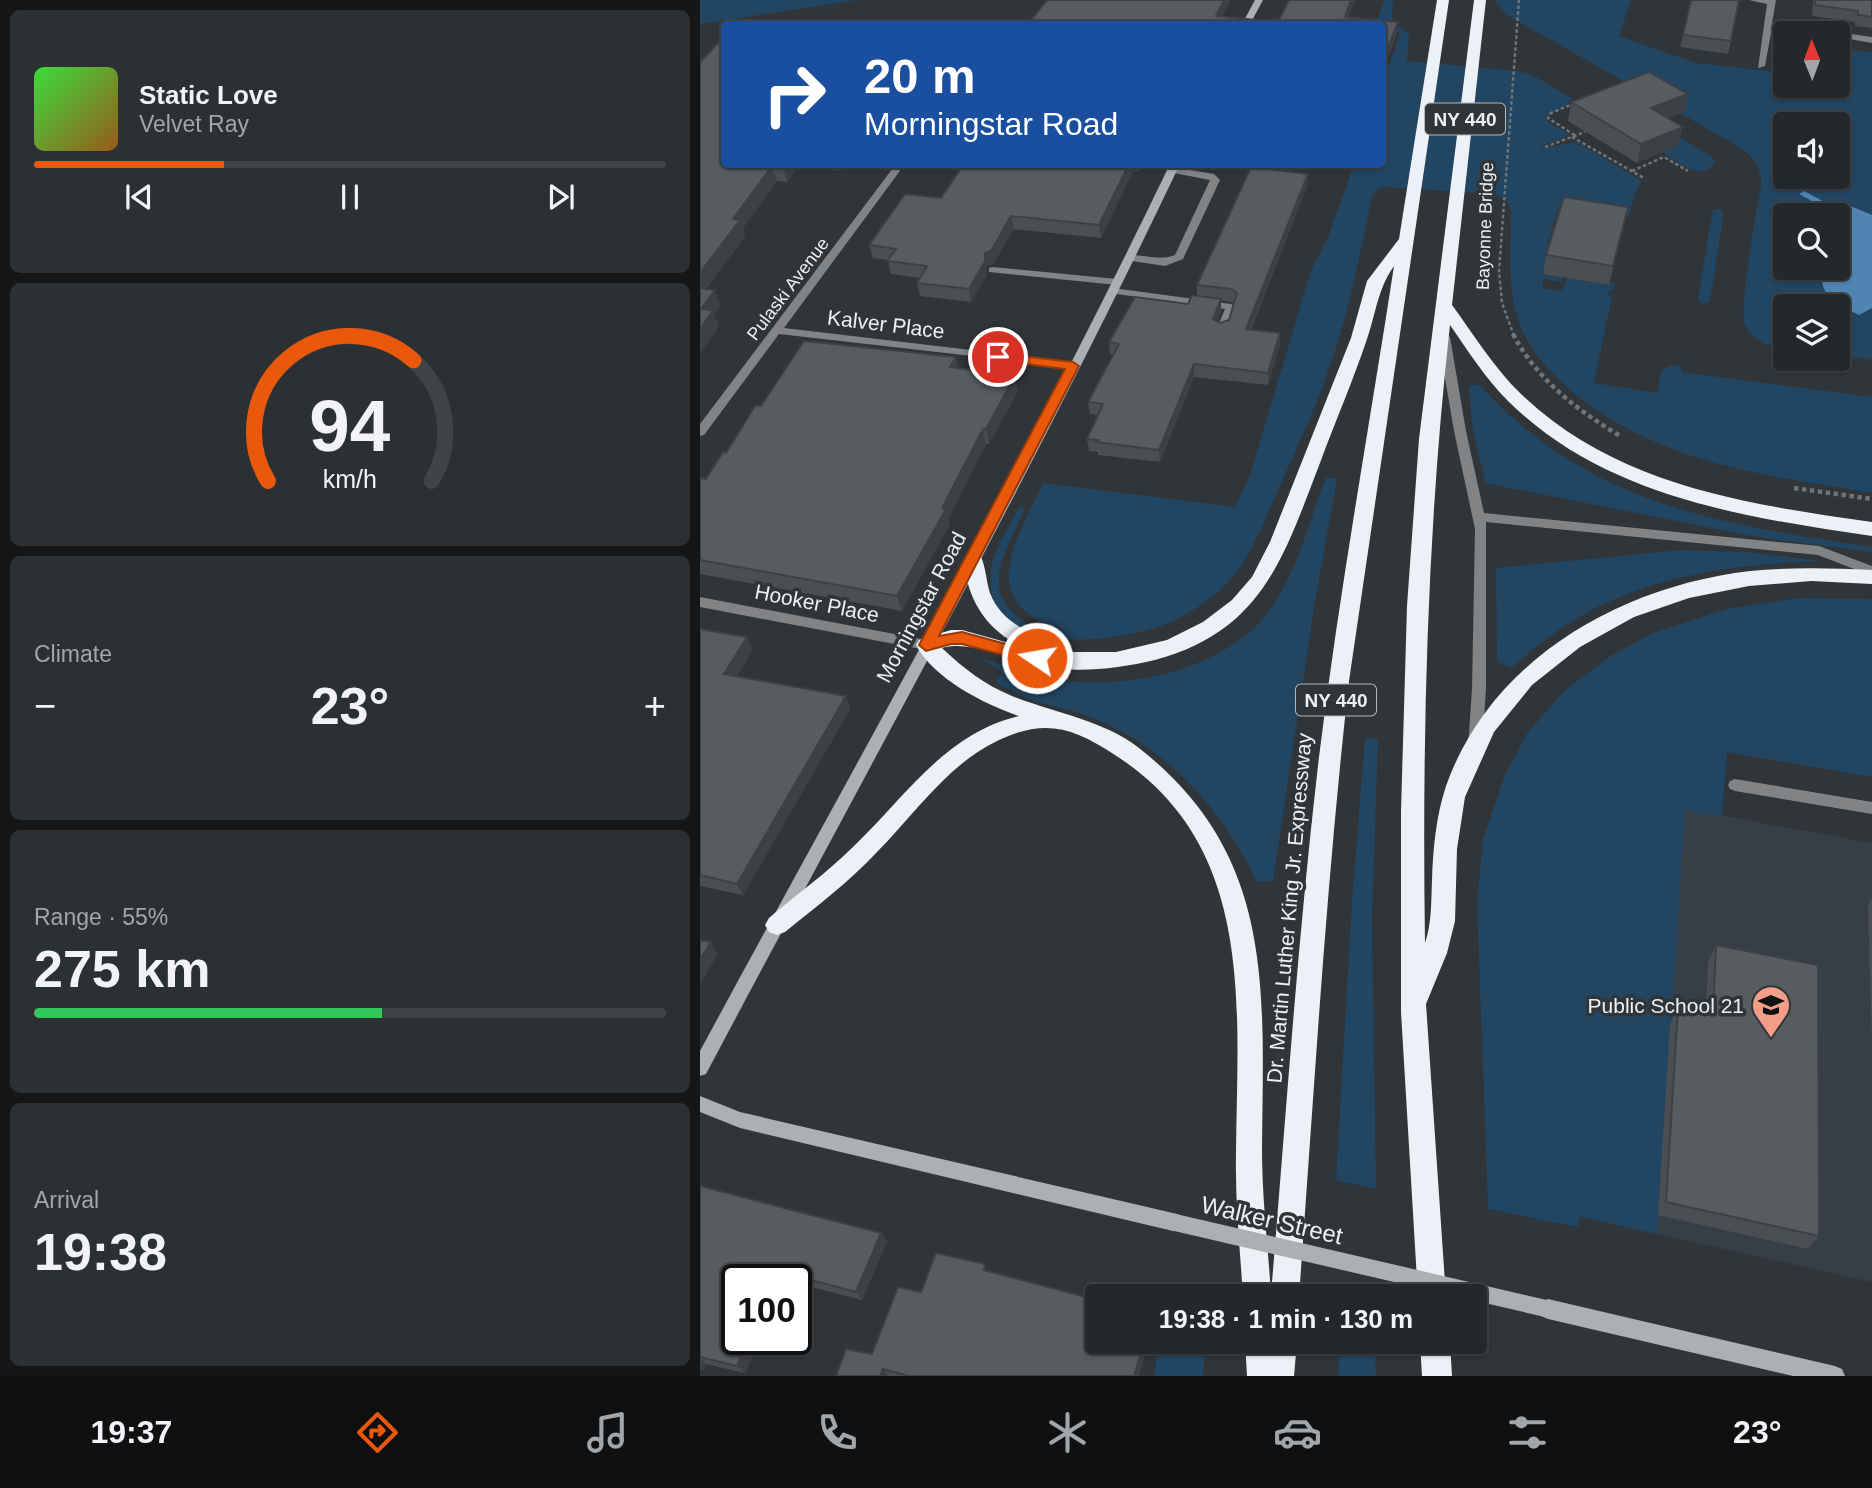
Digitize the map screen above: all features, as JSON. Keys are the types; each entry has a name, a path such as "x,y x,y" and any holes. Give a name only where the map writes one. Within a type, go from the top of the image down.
{"highway":[{"name":"NY 440","path":"1409,236 1443,0"},
{"name":"Bayonne Bridge","path":"1444,306 1480,0"},
{"path":"926,645 962,638 1029,657 1097,661 1155,652 1192,637 1226,616 1260,581 1280,542 1353,357 1366,321 1375,281 1409,236"},
{"name":"Dr. Martin Luther King Jr. Expressway","path":"1287,1284 1312,913 1325,790 1396,301 1409,236"},
{"name":"NY 440","path":"1431,1284 1414,1012 1412,811 1417,606 1428,439 1444,306"},
{"path":"1444,306 1516,400 1561,438 1602,461 1651,483 1704,500 1758,512 1872,529"},
{"path":"973,559 979,594 984,606 998,622 1043,647 1097,661"},
{"path":"1414,1012 1443,924 1444,870 1449,822 1458,787 1475,748 1498,710 1529,676 1589,631 1634,608 1685,591 1766,576 1817,574 1872,577"},
{"path":"926,645 958,675 986,693 1086,728 1119,745 1159,777 1195,814 1230,879 1243,929 1250,979 1249,1157 1256,1284"},
{"path":"777,925 869,846 937,772 964,748 1013,723 1054,717"},
{"path":"1261,1354 1262,1376"},
{"path":"1279,1376 1281,1354"},
{"path":"1436,1354 1437,1376"}],"main road":[{"path":"1248,21 1259,0"},
{"name":"Morningstar Road","path":"700,1068 973,559 1130,258 1173,168"},
{"name":"Walker Street","path":"700,1104 740,1120 1835,1376"}],"street":[{"path":"1753,0 1771,1 1760,66"},
{"path":"1768,26 1773,27"},
{"path":"1850,37 1872,40"},
{"name":"Pulaski Avenue","path":"700,432 779,331 898,168"},
{"path":"1130,258 1166,263 1179,257 1215,180 1211,176 1177,168"},
{"path":"993,270 1115,286 1231,307 1222,330"},
{"path":"1443,327 1460,431 1481,529 1479,689 1475,748"},
{"name":"Kalver Place","path":"779,331 1073,366"},
{"path":"1478,517 1819,551 1872,571"},
{"name":"Hooker Place","path":"700,602 926,645"},
{"path":"1735,785 1872,808"}],"path":[{"name":"Bayonne Bridge","path":"1519,0 1501,240 1502,304 1515,339 1532,364 1569,400 1631,442"},
{"path":"1579,102 1548,116 1550,121 1644,177"},
{"path":"1545,147 1585,132"},
{"path":"1631,171 1664,157 1688,171"},
{"path":"1785,486 1872,499"}],"shaded area":[{"path":"700,0 857,0 700,24"},
{"path":"1384,0 1393,0 1392,21 1409,34 1407,61 1517,71 1532,75 1572,98 1566,105 1545,117 1548,122 1570,135 1542,148 1577,142 1642,181 1637,188 1629,216 1559,206 1548,242 1552,243 1563,278 1562,282 1544,279 1542,288 1563,291 1566,278 1608,285 1610,282 1615,283 1613,290 1609,290 1608,296 1612,297 1594,383 1657,393 1661,371 1671,365 1682,366 1681,372 1872,397 1872,493 1791,480 1712,462 1637,434 1602,414 1552,373 1525,337 1512,290 1511,210 1506,200 1495,194 1386,187 1378,189 1372,197 1343,324 1318,399 1259,534 1227,583 1194,610 1144,631 1116,637 1086,639 1056,638 1028,632 1007,619 993,599 991,570 999,546 1019,507 1025,508 1002,562 1000,593 1008,607 1022,620 1044,632 1047,624 1026,611 1013,596 1009,579 1010,561 1016,542 1043,483 1235,507 1250,475 1311,270 1328,237 1353,168 1386,168 1386,74 1400,33 1386,26 1386,21 1377,21"},
{"path":"1494,0 1631,0 1619,36 1696,63 1773,71 1773,98 1850,98 1850,50 1872,53 1872,360 1850,357 1850,294 1773,294 1773,346 1752,336 1748,331 1745,325 1744,300 1761,177 1752,158 1729,141 1507,15"},
{"path":"1657,123 1712,157 1715,162 1710,168 1696,171 1662,152 1678,145"},
{"path":"1804,191 1826,203 1816,203 1799,194"},
{"path":"1850,206 1872,215 1872,308 1859,315 1850,311 1850,294 1827,294 1822,280 1850,280"},
{"path":"1720,209 1724,213 1710,301 1702,304 1698,299 1711,219 1713,210"},
{"path":"1480,385 1521,425 1565,457 1612,483 1660,502 1710,517 1816,539 1872,547 1872,552 1752,536 1485,483 1472,425 1469,386"},
{"path":"1326,477 1337,479 1315,602 1273,881 1257,882 1228,831 1192,786 1171,766 1123,732 1096,719 1034,701 1001,685 996,682 1002,672 978,657 1039,676 1088,682 1147,678 1206,659 1232,645 1255,627 1273,605 1297,559"},
{"path":"1681,550 1745,552 1821,561 1726,569 1663,582 1604,604 1576,619 1511,668 1497,662 1496,568"},
{"path":"1798,598 1872,599 1872,777 1727,752 1722,816 1685,810 1657,1234 1580,1217 1578,1227 1488,1209 1477,903 1483,839 1504,777 1528,732 1564,691 1612,655 1653,633 1727,609"},
{"path":"1365,738 1378,739 1372,920 1376,1189 1336,1180 1352,901"},
{"name":"Public School 21","path":"1685,809 1872,843 1872,1282 1657,1234"},
{"path":"1157,1354 1205,1354 1203,1376 1154,1376"},
{"path":"1340,1354 1375,1354 1376,1376 1338,1376"}],"building":[{"path":"1047,0 1224,0 1216,16 1268,21 1030,21"},
{"path":"1289,0 1351,0 1345,17 1398,22 1386,53 1386,21 1278,21"},
{"path":"1691,0 1739,0 1731,41 1683,35"},
{"path":"1815,0 1872,0 1872,17 1858,15 1858,11 1815,5"},
{"path":"721,40 721,168 771,168 733,219 740,220 700,273 700,62"},
{"path":"1649,72 1688,94 1651,108 1683,127 1641,144 1571,102"},
{"path":"961,168 1127,168 1099,225 1011,216 991,251 985,253 985,261 969,289 917,283 927,266 887,261 896,249 869,245 905,194 941,198"},
{"path":"1251,168 1308,174 1246,329 1280,333 1268,373 1194,364 1159,450 1087,439 1103,404 1088,402 1119,344 1109,342 1135,297 1188,304 1192,295 1221,299 1213,319 1220,323 1229,320 1237,293 1231,289 1197,285"},
{"path":"1564,197 1628,207 1613,266 1546,255"},
{"path":"700,288 715,290 701,309 713,310 700,329"},
{"path":"804,341 956,357 950,367 1015,376 986,429 983,429 942,508 946,509 897,596 700,560 700,478 706,479 723,452 726,453 755,406 761,406"},
{"path":"700,629 747,637 724,674 846,696 737,884 700,875"},
{"path":"700,940 711,942 700,960"},
{"path":"1716,945 1818,965 1819,1236 1666,1202 1678,1008 1713,1015"},
{"path":"700,1186 881,1233 856,1292 812,1280 812,1264 721,1264 721,1355 742,1355 737,1366 700,1357"},
{"path":"936,1253 985,1264 984,1270 1085,1297 1085,1354 1140,1354 1134,1376 909,1376 883,1369 880,1376 836,1376 846,1349 872,1354 898,1287 921,1292"}],"place":[{"name":"Public School 21","path":"1771,1039"}],"route":[{"path":"998,357 1073,366 926,645 962,638 1037,658"}]}
